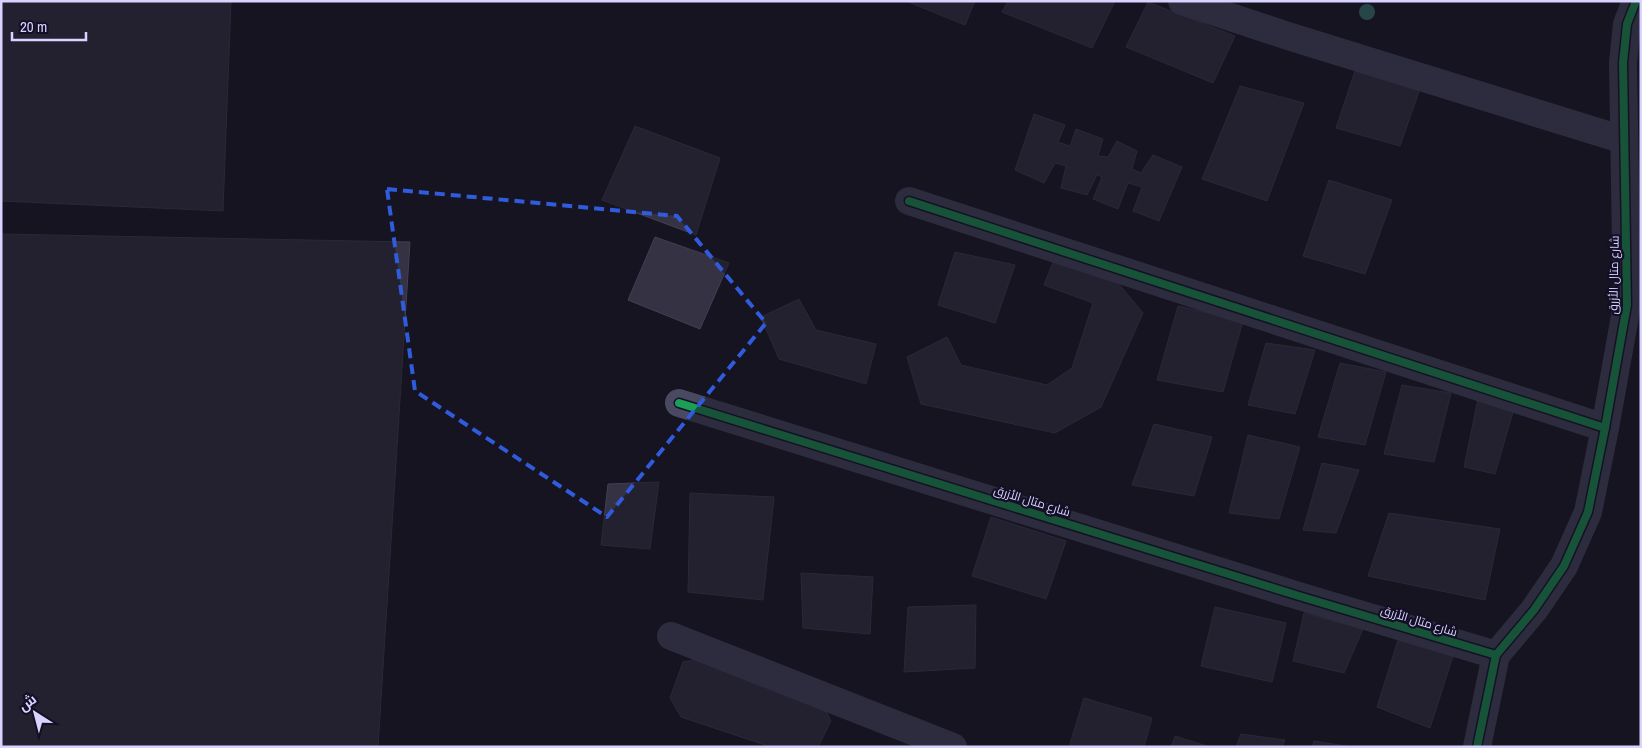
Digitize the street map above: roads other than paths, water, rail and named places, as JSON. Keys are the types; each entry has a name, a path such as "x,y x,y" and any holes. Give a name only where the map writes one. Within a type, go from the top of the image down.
{"street":[{"path":"1182,1 1288,36 1624,140"},
{"name":"شارع متال الأزرق","path":"679,403 1308,599 1496,655 1534,610 1564,566 1588,512 1627,305 1623,63 1627,24 1636,1"},
{"path":"909,201 1605,428"},
{"path":"671,636 952,747"},
{"path":"1476,747 1496,655"}]}
